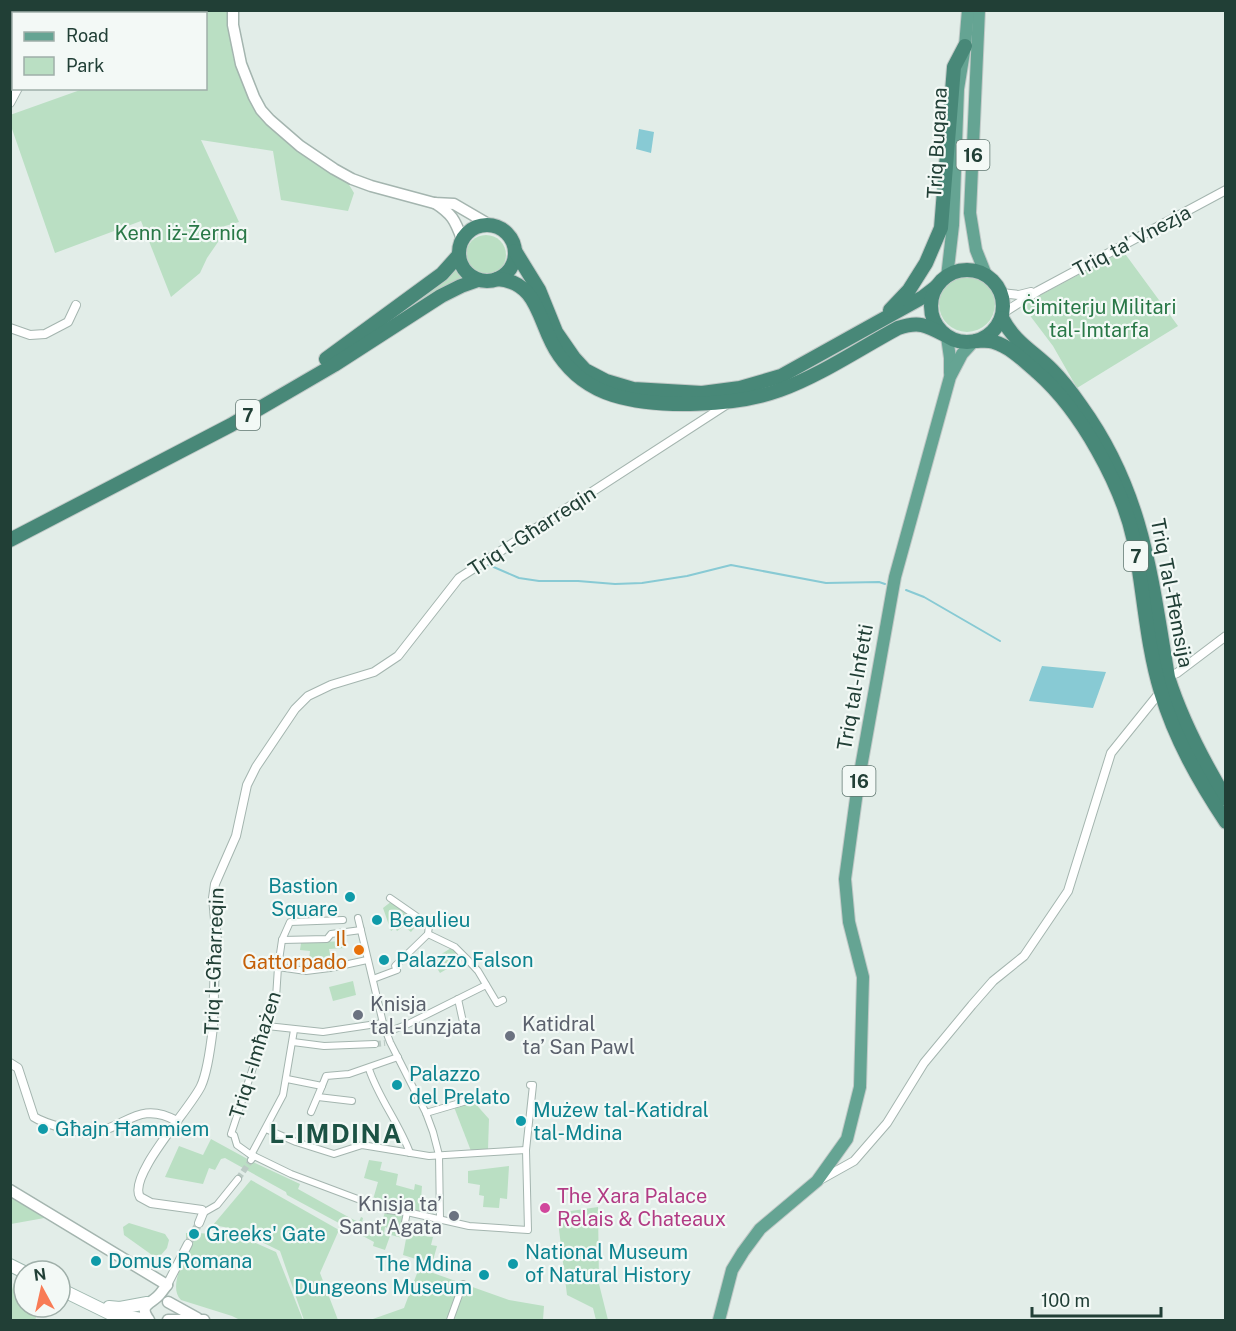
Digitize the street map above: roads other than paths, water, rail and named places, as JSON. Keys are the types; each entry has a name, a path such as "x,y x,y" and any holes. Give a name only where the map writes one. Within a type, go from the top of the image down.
{"highway":[{"path":"882,319 909,290 926,263 941,228 954,67 965,46"},
{"path":"478,280 465,271 458,256 462,239 474,228 490,225 505,231 539,290 556,332 585,370 606,381 633,389 702,393 740,388 781,376 936,287 947,277 966,270 986,275 1001,293"},
{"path":"497,279 511,268 515,251"},
{"name":"7","path":"10,531 224,419 329,357 442,274 458,256"},
{"name":"7","path":"10,540 231,425 334,365 441,296 478,280 508,280 522,286 533,301 550,341 575,374 612,395 630,399 688,403 732,401 771,393 808,378 897,328 910,324 920,324 964,342 975,342"},
{"path":"936,287 931,308 938,327 946,336"},
{"name":"7","path":"1001,293 1002,316"},
{"path":"975,342 992,333 1002,316"},
{"name":"Triq Tal-Ħemsija","path":"1002,316 1017,342 1052,370 1070,390 1092,421 1125,481 1148,553 1168,677 1184,723 1200,756 1226,799"},
{"name":"Triq Tal-Ħemsija","path":"975,342 993,341 1015,353 1062,397 1089,435 1115,486 1133,539 1153,661 1173,729 1190,764 1226,822"}],"main road":[{"name":"Triq Buqana","path":"947,277 953,225 958,89 968,10"},
{"name":"Triq Buqana","path":"979,10 970,213 976,250 986,275"},
{"name":"Triq tal-Infetti","path":"946,336 951,358 950,377"},
{"name":"Triq tal-Infetti","path":"719,1320 732,1270 743,1252 760,1229 817,1181 847,1139 860,1088 863,977 849,922 845,879 858,784 895,577 950,377 962,354 975,342"},
{"path":"72,1294 111,1314 148,1320"},
{"path":"93,1304 120,1308 159,1301"}],"street":[{"path":"233,10 232,25 241,64 261,110 270,120 334,170 371,186 434,202 454,204 490,225"},
{"name":"Triq ta' Vnezja","path":"1002,316 1038,291 1226,190"},
{"path":"434,202 454,219 462,239"},
{"name":"Triq ta' Vnezja","path":"1001,293 1019,295 1038,291"},
{"path":"10,328 30,335 45,334 68,322 76,305"},
{"name":"Triq l-Għarreqin","path":"203,1213 200,1209 145,1201 138,1194 139,1183 201,1086 212,1041 217,941 213,898 215,884 237,836 247,785 256,767 295,709 308,696 331,685 374,672 398,656 459,578 732,401"},
{"path":"688,403 696,411 692,427"},
{"path":"1168,677 1177,673 1226,636"},
{"path":"817,1181 854,1161 887,1123 924,1063 972,1005 993,981 1024,957 1068,891 1111,753 1161,691"},
{"path":"373,979 397,970 395,966 428,934 429,925 390,898"},
{"path":"358,918 388,1043 398,1057 426,1113 439,1155 440,1219"},
{"path":"343,920 290,922 282,939 327,939 331,934 361,930"},
{"path":"428,934 455,948 478,971 497,1003 502,1000"},
{"name":"Triq l-Imħażen","path":"252,1157 237,1145 234,1135 231,1134 276,998 282,939"},
{"path":"278,967 306,971 367,960"},
{"path":"387,1032 406,1025 486,985"},
{"path":"458,999 463,1022"},
{"path":"267,1026 323,1032 383,1023"},
{"path":"294,1030 283,1095 252,1157 387,1210 478,1227 528,1230 526,1150 532,1085 530,1085"},
{"path":"293,1042 324,1046 375,1044"},
{"path":"311,1112 326,1076 369,1069 398,1057"},
{"path":"10,1063 18,1068 34,1117 44,1123 93,1133 140,1113 166,1115 177,1121"},
{"path":"369,1069 377,1089 402,1131 410,1153"},
{"path":"287,1079 322,1086"},
{"path":"318,1097 352,1101"},
{"path":"426,1113 470,1100"},
{"path":"266,1129 296,1142 334,1154 362,1145 429,1156 526,1150"},
{"path":"199,1222 203,1213 217,1205 238,1179"},
{"path":"10,1190 167,1285"},
{"path":"403,1233 407,1212"},
{"path":"148,1320 145,1311 159,1301 188,1244"},
{"path":"450,1320 463,1284"},
{"path":"159,1301 201,1320"},
{"path":"159,1301 171,1314 168,1320 201,1320"}],"water":[{"path":"639,129 654,132 651,153 636,149"},
{"path":"1042,666 1106,672 1093,708 1029,701"}],"waterway":[{"path":"489,565 519,578 539,581 642,583 687,576 731,565 826,583 879,582 885,584"},
{"path":"906,590 924,597 1000,641"}],"tunnel":[{"path":"375,1044 385,1043"},
{"path":"238,1179 251,1160"},
{"path":"188,1244 199,1223"}],"place":[{"name":"Bastion Square","path":"350,897"},
{"name":"Beaulieu","path":"377,920"},
{"name":"Il Gattorpado","path":"359,950"},
{"name":"Palazzo Falson","path":"384,960"},
{"name":"Knisja tal-Lunzjata","path":"358,1015"},
{"name":"Katidral ta’ San Pawl","path":"510,1036"},
{"name":"Palazzo del Prelato","path":"397,1085"},
{"name":"Mużew tal-Katidral tal-Mdina","path":"521,1121"},
{"name":"Għajn Ħammiem","path":"43,1129"},
{"name":"The Xara Palace Relais & Chateaux","path":"545,1208"},
{"name":"Knisja ta’ Sant'Agata","path":"454,1216"},
{"name":"Greeks' Gate","path":"194,1234"},
{"name":"Domus Romana","path":"96,1261"},
{"name":"National Museum of Natural History","path":"513,1264"},
{"name":"The Mdina Dungeons Museum","path":"484,1275"}],"district":[{"name":"L-IMDINA","path":"336,1133"}],"park label":[{"name":"Kenn iż-Żerniq","path":"181,233"},
{"name":"Ċimiterju Militari tal-Imtarfa","path":"1099,318"}]}
